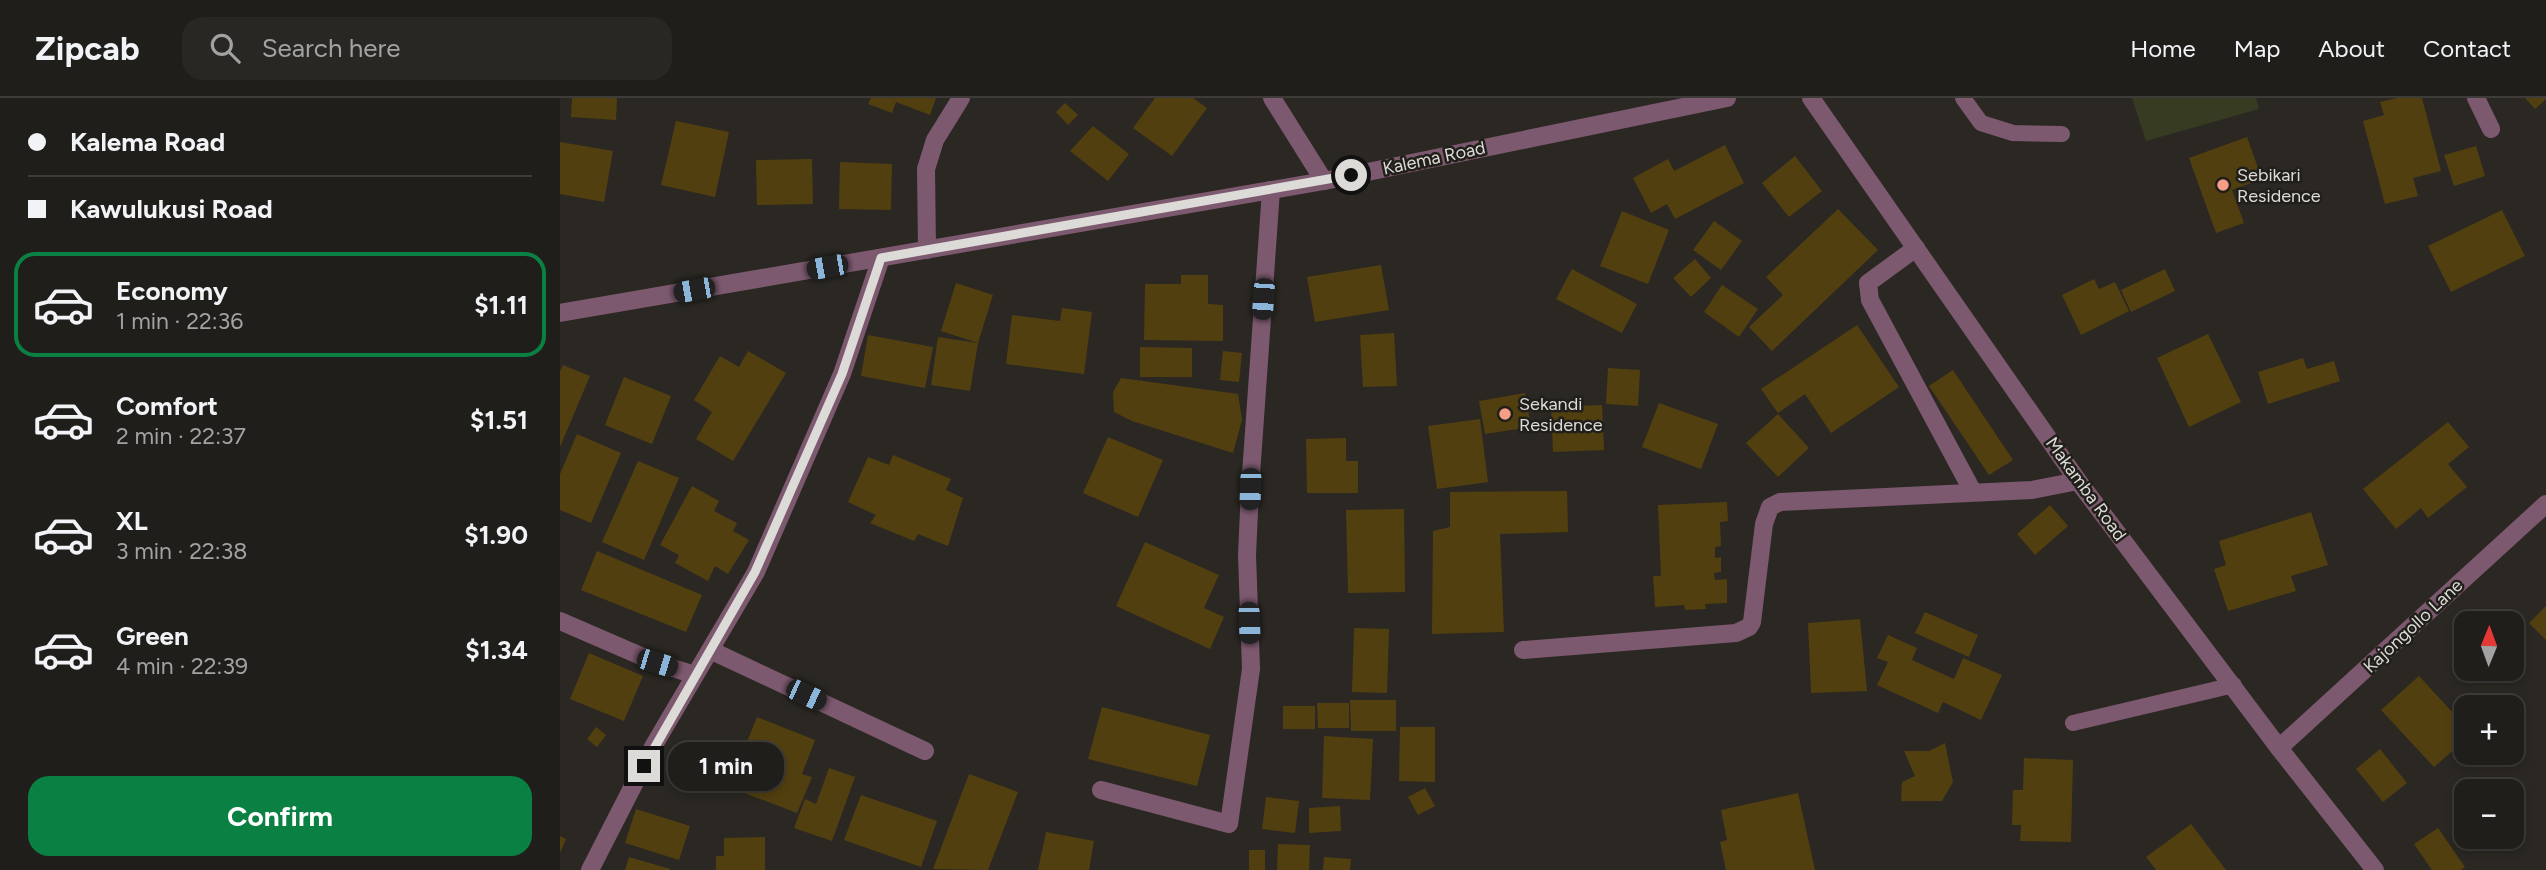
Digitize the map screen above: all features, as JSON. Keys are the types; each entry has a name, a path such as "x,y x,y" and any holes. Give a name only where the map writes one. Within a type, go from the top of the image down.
{"street":[{"path":"927,250 926,169 935,140 961,98"},
{"path":"1272,98 1324,181"},
{"name":"Kalema Road","path":"560,313 1324,181 1727,98"},
{"name":"Makamba Road","path":"1811,98 2078,481 2375,870"},
{"path":"2476,98 2491,129"},
{"path":"1101,790 1229,824 1251,669 1248,529 1270,190"},
{"path":"1916,248 1868,283 1870,300 1973,492"},
{"path":"590,870 654,745 755,572 842,374 881,258"},
{"path":"1523,650 1736,633 1744,630 1752,622 1764,524 1770,507 1780,502 2032,490 2078,481"},
{"name":"Kajongollo Lane","path":"2280,748 2546,504"},
{"path":"560,621 657,663 695,675"},
{"path":"710,650 925,751"}],"lane":[{"path":"1964,98 1981,123 2013,133 2062,134"},
{"path":"2073,723 2234,685"}],"green space":[{"path":"2132,98 2256,98 2259,109 2146,141"}],"building":[{"path":"572,98 617,98 616,120 571,117"},
{"path":"871,98 936,98 930,115 896,102 892,113 868,104"},
{"path":"1155,98 1193,98 1207,108 1172,156 1133,128"},
{"path":"2397,98 2422,98 2441,171 2413,178 2418,196 2385,204 2363,121 2384,115 2380,102"},
{"path":"2525,98 2546,98 2546,99 2535,109"},
{"path":"1065,103 1078,115 1068,125 1056,112"},
{"path":"676,121 729,132 715,197 661,185"},
{"path":"1093,126 1129,154 1108,181 1070,151"},
{"name":"Sebikari Residence","path":"2247,137 2262,179 2232,190 2244,223 2216,233 2189,158"},
{"path":"560,142 613,151 604,202 560,194"},
{"path":"1725,145 1744,183 1675,219 1667,204 1651,213 1633,178 1668,159 1674,171"},
{"path":"2476,146 2485,176 2454,186 2444,155"},
{"path":"1795,156 1822,191 1789,217 1762,183"},
{"path":"812,159 813,204 757,205 756,160"},
{"path":"840,162 892,164 891,210 839,209"},
{"path":"1838,209 1878,250 1772,351 1749,327 1783,295 1766,277"},
{"path":"2502,210 2525,256 2451,292 2428,246"},
{"path":"1622,211 1669,230 1648,284 1600,266"},
{"path":"1714,221 1742,241 1721,270 1693,250"},
{"path":"1695,259 1711,278 1691,297 1673,278"},
{"path":"1381,265 1389,310 1315,322 1307,277"},
{"path":"1572,269 1637,304 1622,333 1556,299"},
{"path":"2165,269 2175,291 2131,312 2121,290"},
{"path":"1181,275 1208,275 1208,304 1223,305 1223,341 1144,340 1145,284 1181,284"},
{"path":"2094,279 2099,289 2115,282 2129,311 2081,335 2062,295"},
{"path":"956,283 993,295 978,343 941,331"},
{"path":"1722,285 1758,309 1739,337 1704,312"},
{"path":"1062,308 1092,312 1084,374 1006,364 1012,315 1060,321"},
{"path":"1857,325 1899,387 1831,433 1805,394 1778,413 1761,389"},
{"path":"1394,333 1397,386 1363,387 1360,335"},
{"path":"2208,334 2241,402 2189,427 2157,358"},
{"path":"868,335 933,347 925,388 861,376"},
{"path":"938,337 978,343 970,391 931,385"},
{"path":"1140,347 1192,348 1192,377 1140,377"},
{"path":"748,351 786,373 733,461 696,439 712,412 694,400 720,356 739,367"},
{"path":"1223,351 1242,353 1239,382 1220,380"},
{"path":"2303,358 2307,369 2334,361 2340,381 2268,404 2258,372"},
{"path":"563,365 590,376 560,447 560,371"},
{"path":"1608,368 1640,370 1638,406 1606,404"},
{"path":"1953,370 2013,460 1989,475 1929,386"},
{"path":"624,377 671,396 652,444 605,425"},
{"path":"1121,378 1238,394 1242,420 1233,453 1132,421 1114,412 1113,392"},
{"name":"Sekandi Residence","path":"1525,393 1531,427 1485,434 1479,401"},
{"path":"1659,403 1718,424 1701,469 1642,447"},
{"path":"1602,405 1604,450 1553,452 1551,407"},
{"path":"1778,414 1809,448 1778,477 1746,443"},
{"path":"1480,419 1488,482 1437,489 1428,426"},
{"path":"2448,422 2469,447 2448,464 2467,487 2428,518 2421,508 2396,529 2363,489"},
{"path":"577,434 621,453 591,523 560,510 560,474"},
{"path":"1108,437 1163,460 1138,517 1083,493"},
{"path":"1346,438 1346,461 1358,461 1358,493 1307,493 1306,439"},
{"path":"893,455 951,479 946,490 963,498 948,546 918,534 914,541 870,523 876,515 848,502 868,457 889,465"},
{"path":"638,461 679,478 644,560 602,542"},
{"path":"692,486 719,501 714,511 737,523 733,531 749,540 728,574 715,566 708,581 675,563 679,555 660,545"},
{"path":"1567,491 1568,532 1500,534 1504,632 1432,634 1433,531 1450,527 1450,492"},
{"path":"1727,502 1728,521 1720,522 1721,546 1715,547 1715,558 1721,557 1721,572 1714,573 1715,580 1727,579 1727,603 1705,604 1706,609 1685,610 1684,605 1655,607 1653,576 1661,576 1658,505"},
{"path":"2050,505 2068,526 2035,555 2017,534"},
{"path":"1404,509 1405,592 1348,593 1346,510"},
{"path":"2311,512 2328,565 2291,576 2296,591 2228,611 2214,569 2226,565 2219,541"},
{"path":"1145,542 1219,575 1204,608 1224,617 1210,649 1116,606"},
{"path":"597,551 702,595 686,632 581,590"},
{"path":"2546,606 2546,640 2529,623"},
{"path":"1925,612 1978,635 1969,657 1915,633"},
{"path":"1860,619 1867,691 1811,693 1808,623"},
{"path":"1354,628 1389,629 1387,693 1352,692"},
{"path":"1888,635 1917,648 1912,660 1954,679 1963,658 2002,675 1981,720 1943,702 1938,713 1877,685 1888,662 1877,658"},
{"path":"589,653 643,676 624,721 570,699"},
{"path":"2419,676 2454,714 2454,750 2434,767 2381,710"},
{"path":"1350,700 1396,700 1396,731 1351,731"},
{"path":"1317,703 1349,703 1349,728 1318,728"},
{"path":"1283,706 1315,706 1315,729 1283,729"},
{"path":"1102,707 1210,735 1197,786 1088,759"},
{"path":"757,717 815,740 802,774 812,777 797,813 729,787"},
{"path":"596,727 606,735 597,747 587,739"},
{"path":"1400,727 1435,727 1435,782 1399,781"},
{"path":"1324,736 1373,739 1370,800 1322,798"},
{"path":"1945,743 1953,782 1942,801 1901,801 1902,782 1915,776 1904,751 1929,751"},
{"path":"2380,749 2407,783 2383,802 2356,769"},
{"path":"2024,758 2073,760 2071,842 2020,841 2021,825 2012,825 2013,790 2023,790"},
{"path":"829,768 855,777 832,841 794,828 805,799 816,804"},
{"path":"969,774 1018,792 988,870 933,869"},
{"path":"1425,788 1435,806 1418,815 1408,797"},
{"path":"1798,793 1815,870 1726,870 1720,842 1727,840 1721,810"},
{"path":"861,795 937,821 921,867 844,840"},
{"path":"1266,797 1299,801 1295,833 1262,829"},
{"path":"1340,806 1341,831 1309,833 1309,808"},
{"path":"636,809 690,826 679,860 625,843"},
{"path":"2191,824 2226,870 2156,870 2146,857"},
{"path":"2438,828 2465,867 2461,870 2432,870 2414,844"},
{"path":"1046,832 1094,841 1089,870 1038,870"},
{"path":"560,836 566,839 560,853"},
{"path":"765,837 765,870 716,870 716,856 724,856 724,838"},
{"path":"1278,844 1310,845 1309,870 1277,870"},
{"path":"1249,850 1265,850 1265,870 1249,870"},
{"path":"629,857 670,869 670,870 625,870"},
{"path":"1324,857 1351,859 1350,870 1323,870"}],"place":[{"name":"Sebikari Residence","path":"2223,185"},
{"name":"Sekandi Residence","path":"1505,414"}],"route":[{"path":"644,766 755,572 842,374 881,258 1351,175"}]}
